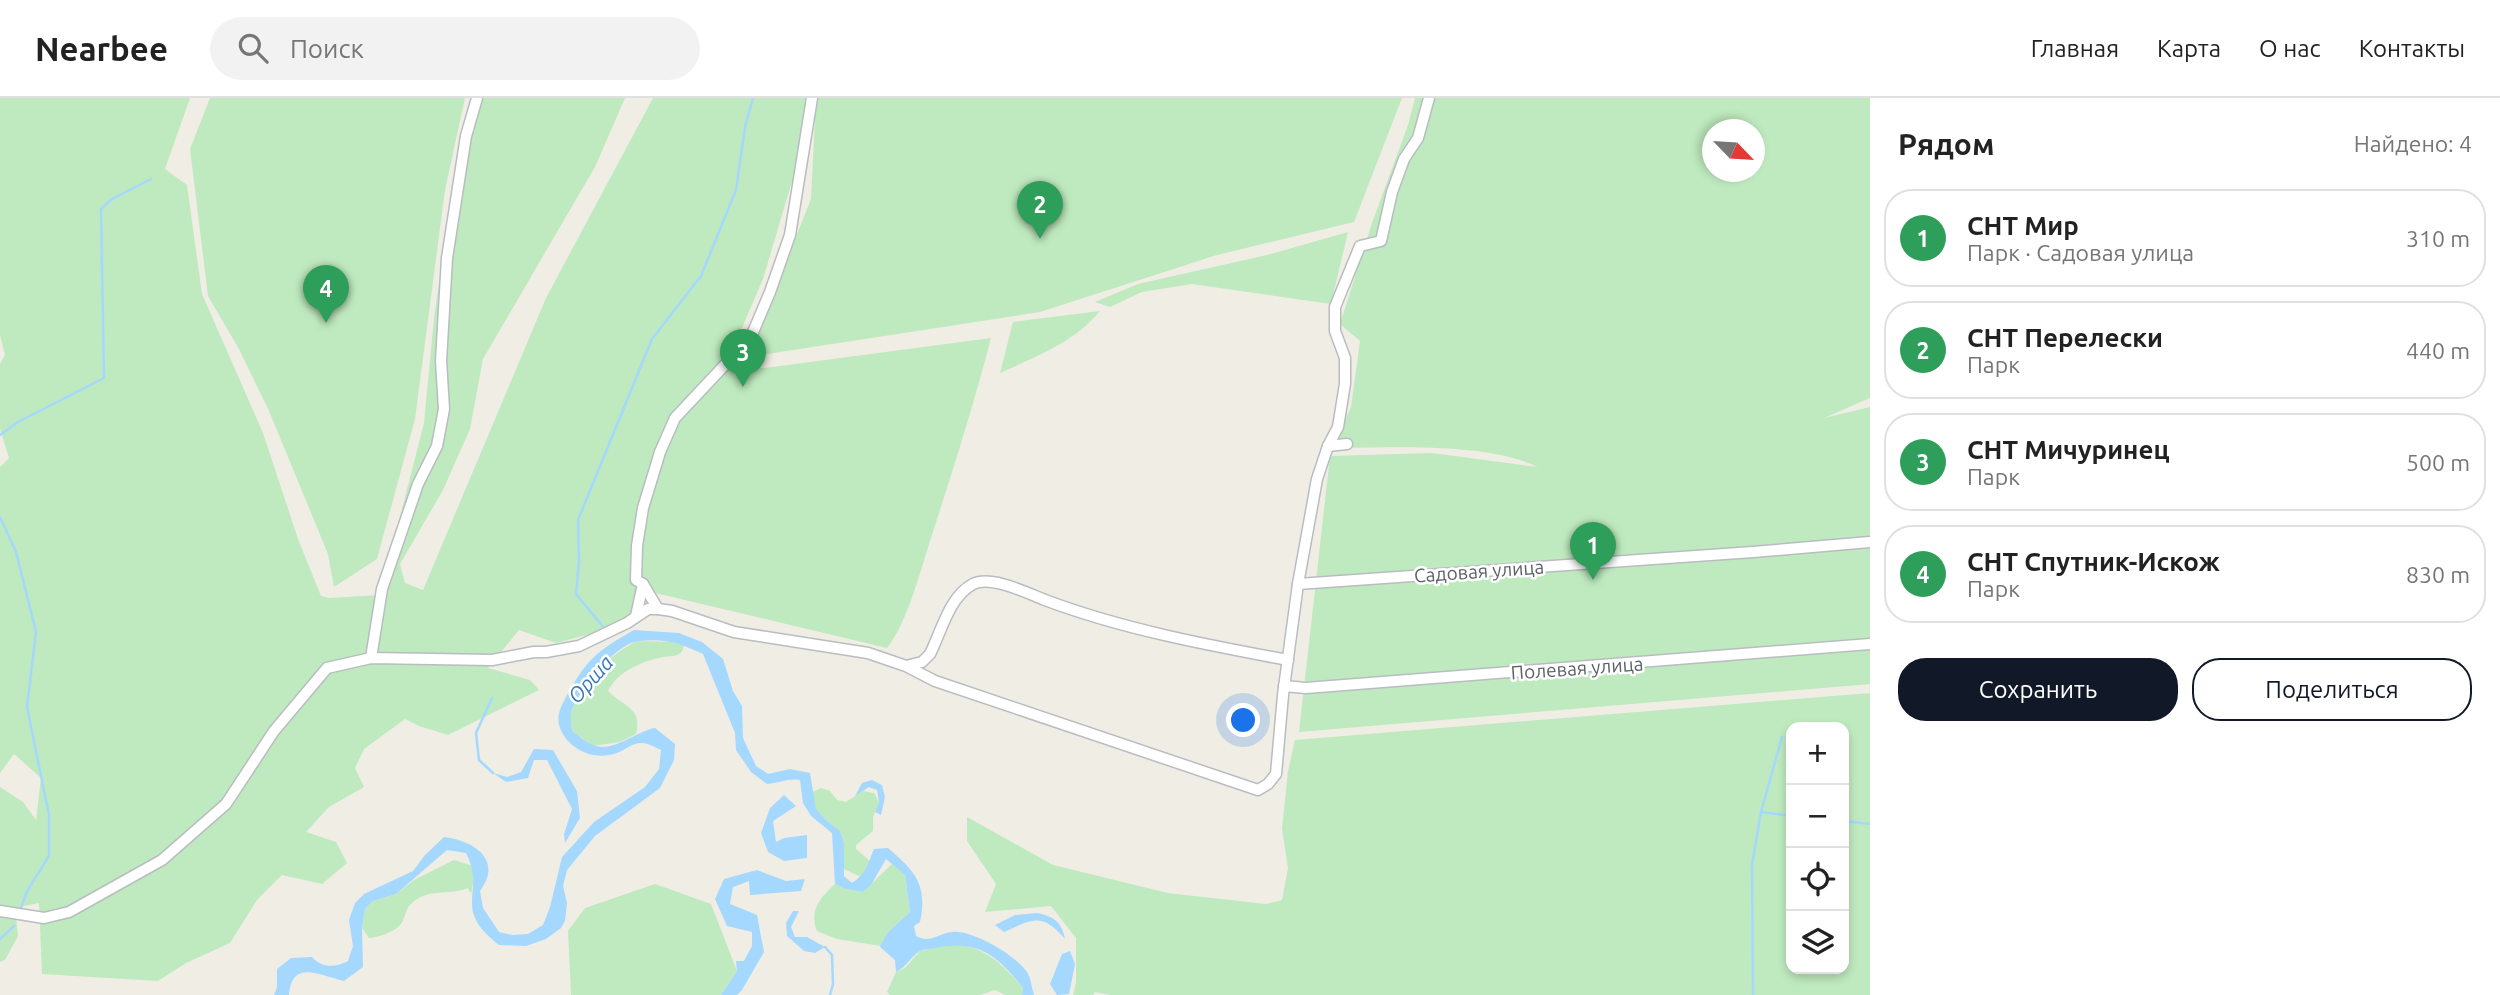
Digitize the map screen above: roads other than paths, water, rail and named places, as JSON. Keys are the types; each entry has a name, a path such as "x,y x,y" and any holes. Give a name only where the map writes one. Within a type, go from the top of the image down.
{"street":[{"path":"372,658 382,589 418,484 437,446 444,409 441,361 447,258 466,136 477,98"},
{"path":"658,609 643,584 636,580 637,546 643,508 660,452 675,418 751,337 756,326 790,235 811,98"},
{"path":"0,911 44,918 69,912 162,860 226,804 274,731 327,668 372,658 492,660 579,646 627,623 648,609 672,611 734,632 868,653 906,666 935,681 1258,790 1268,785 1276,774 1284,686 1298,584 1317,479 1328,446 1338,427 1345,384 1345,358 1335,331 1335,307 1360,246 1381,241 1392,192 1404,159 1418,138 1429,98"},
{"path":"1328,446 1347,444"},
{"name":"Садовая улица","path":"1298,584 1870,542"},
{"path":"906,666 922,662 930,654 958,593 979,582 1004,585 1068,608 1183,639 1288,660"},
{"path":"636,616 643,584"},
{"name":"Полевая улица","path":"1284,686 1306,688 1870,644"}],"water":[{"name":"Орша","path":"634,630 679,633 702,642 723,659 733,691 742,706 743,738 756,766 768,774 790,769 810,773 816,809 840,831 844,842 844,876 852,883 857,880 864,872 874,849 888,848 906,864 921,888 922,909 920,922 914,926 916,936 926,939 961,932 994,945 1023,967 1029,976 1034,995 1022,995 1023,988 995,959 975,948 963,946 922,950 896,972 895,960 880,947 887,933 910,912 905,875 886,859 871,885 863,892 835,884 832,833 811,816 803,803 800,780 767,784 751,772 736,750 735,733 703,654 679,644 657,640 630,644 608,659 588,682 571,714 572,731 588,743 599,747 615,745 655,728 675,744 674,760 660,788 595,836 567,870 563,886 567,903 565,921 561,928 546,939 526,946 499,945 484,932 476,920 472,900 473,879 466,853 447,850 396,894 373,901 365,909 362,928 363,967 344,981 316,973 301,973 291,984 289,995 274,995 277,969 291,958 312,957 329,966 348,961 353,946 349,920 355,903 364,894 413,871 444,837 475,848 487,861 486,880 480,891 483,908 499,932 528,934 543,925 562,857 594,822 645,787 659,769 661,750 651,745 638,743 617,753 602,756 588,754 569,742 561,732 559,723 562,705 585,667 600,652"},
{"path":"534,749 553,750 577,791 580,818 565,843 564,834 572,809 547,760 534,760 528,778 506,782 493,773 507,777 521,772"},
{"path":"872,780 882,785 885,797 881,815 875,812 879,802 877,790 869,787 855,796 862,783"},
{"path":"784,795 796,806 773,821 776,842 784,838 807,835 807,858 784,861 768,852 761,833 770,808"},
{"path":"757,870 786,881 805,879 801,891 750,895 749,881 733,887 730,904 757,915 764,952 737,995 721,995 737,971 736,961 744,961 752,946 752,932 727,926 715,899 724,879"},
{"path":"793,911 799,911 791,927 795,937 807,937 825,947 815,953 804,951 787,936 786,923"},
{"path":"1037,913 1056,921 1062,928 1065,939 1043,921 1030,921 1004,932 995,925 1015,915"},
{"path":"1070,951 1075,964 1069,994 1057,995 1050,984 1062,954"}],"waterway":[{"path":"605,629 576,594 579,561 578,520 652,339 701,276 736,190 745,127 753,98"},
{"path":"0,435 18,422 104,378 101,209 112,199 151,179"},
{"path":"0,517 16,552 36,632 27,707 49,815 49,856 27,891 20,911"},
{"path":"492,698 476,733 479,760 493,773"},
{"path":"1753,995 1752,865 1761,812 1782,737"},
{"path":"1761,812 1786,815"},
{"path":"1849,822 1870,824"},
{"path":"0,939 14,926"},
{"path":"825,947 832,955 833,984 830,995"}],"place":[{"name":"СНТ Перелески","path":"1040,239"},
{"name":"СНТ Спутник-Искож","path":"326,323"},
{"name":"СНТ Мичуринец","path":"743,387"},
{"name":"СНТ Мир","path":"1593,580"}]}
